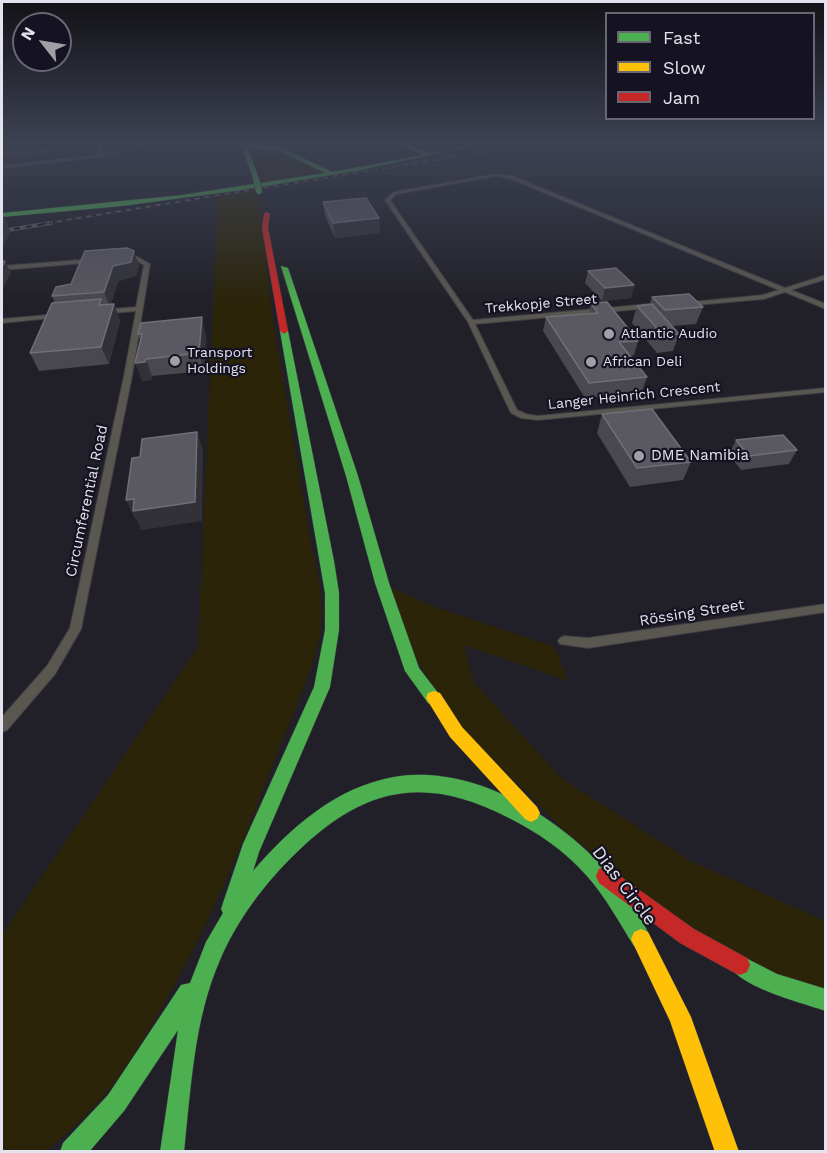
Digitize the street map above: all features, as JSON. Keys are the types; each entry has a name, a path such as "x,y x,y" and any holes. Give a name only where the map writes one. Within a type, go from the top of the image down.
{"main road":[{"path":"2,215 184,198"},
{"path":"262,198 352,476 382,583 413,671 437,700 456,732 546,829"},
{"path":"225,927 250,851 322,687 332,630 332,593 327,561 265,228 267,214"},
{"name":"Dias Circle","path":"172,1152 191,1028 206,966 225,927 287,844 318,819 365,794 417,782 471,790 506,805 546,829 586,860 624,911 661,969 692,1041 727,1152"},
{"path":"586,860 687,936 773,983 825,1000"},
{"path":"72,1152 116,1103 206,966"}],"street":[{"name":"Langer Heinrich Crescent","path":"388,198 387,200 471,322 514,411 524,416 538,418 825,390"},
{"name":"Langer Heinrich Crescent","path":"561,198 825,307"},
{"name":"Circumferential Road","path":"2,726 51,670 75,629 128,376 137,309 147,264 142,260 113,260"},
{"path":"2,268 102,261"},
{"path":"670,305 764,297 825,277"},
{"name":"Trekkopje Street","path":"471,322 659,306"},
{"path":"88,314 137,309"},
{"path":"2,321 68,315"},
{"name":"Rössing Street","path":"564,641 588,643 825,608"}],"sand":[{"path":"218,198 257,198 261,215 272,314 320,584 322,621 318,644 298,702 225,882 187,962 144,1039 103,1097 47,1151 2,1152 2,935 198,647"},
{"path":"392,588 438,608 555,647 568,681 464,645 474,682 561,778 690,861 825,921 825,993 760,972 665,910 566,832 457,724 408,646"}],"building":[{"path":"366,198 379,218 333,223 323,202"},
{"path":"127,248 134,251 131,262 113,266 104,292 52,296 56,287 71,284 85,251"},
{"path":"616,268 634,285 605,288 588,271"},
{"path":"689,294 703,307 665,310 652,297"},
{"path":"101,299 99,305 114,304 101,347 30,353 52,303"},
{"path":"607,302 638,341 619,342 647,377 589,383 546,317 598,313 591,303"},
{"path":"652,304 679,334 663,335 637,306"},
{"path":"202,317 199,353 146,359 145,362 135,363 142,334 138,334 141,323"},
{"path":"652,409 691,462 637,468 602,414"},
{"path":"197,432 195,502 133,511 134,499 126,500 132,458 140,457 142,439"},
{"path":"783,435 797,450 749,456 736,440"}],"railway":[{"path":"42,224 202,198"},
{"path":"2,231 51,223"}],"traffic: fast":[{"path":"2,215 168,198"},
{"path":"284,268 352,476 382,583 413,671 434,698"},
{"path":"231,909 250,851 322,687 332,630 332,593 327,561 284,331"},
{"path":"172,1152 184,1057 193,1010 207,965 221,935 248,893 280,855 308,828 336,808 365,793 394,785 425,783 457,788 490,799 524,816 572,848 586,861 609,888 641,939"},
{"path":"740,965 773,983 826,1000"},
{"path":"72,1152 116,1103 189,993"}],"traffic: slow":[{"path":"434,698 456,732 531,813"},
{"path":"641,939 680,1017 727,1152"}],"traffic: jam":[{"path":"267,214 265,228 284,331"},
{"path":"606,876 687,936 740,965"}],"place":[{"name":"Atlantic Audio","path":"609,334"},
{"name":"Transport Holdings","path":"175,361"},
{"name":"African Deli","path":"591,362"},
{"name":"DME Namibia","path":"639,456"}]}
